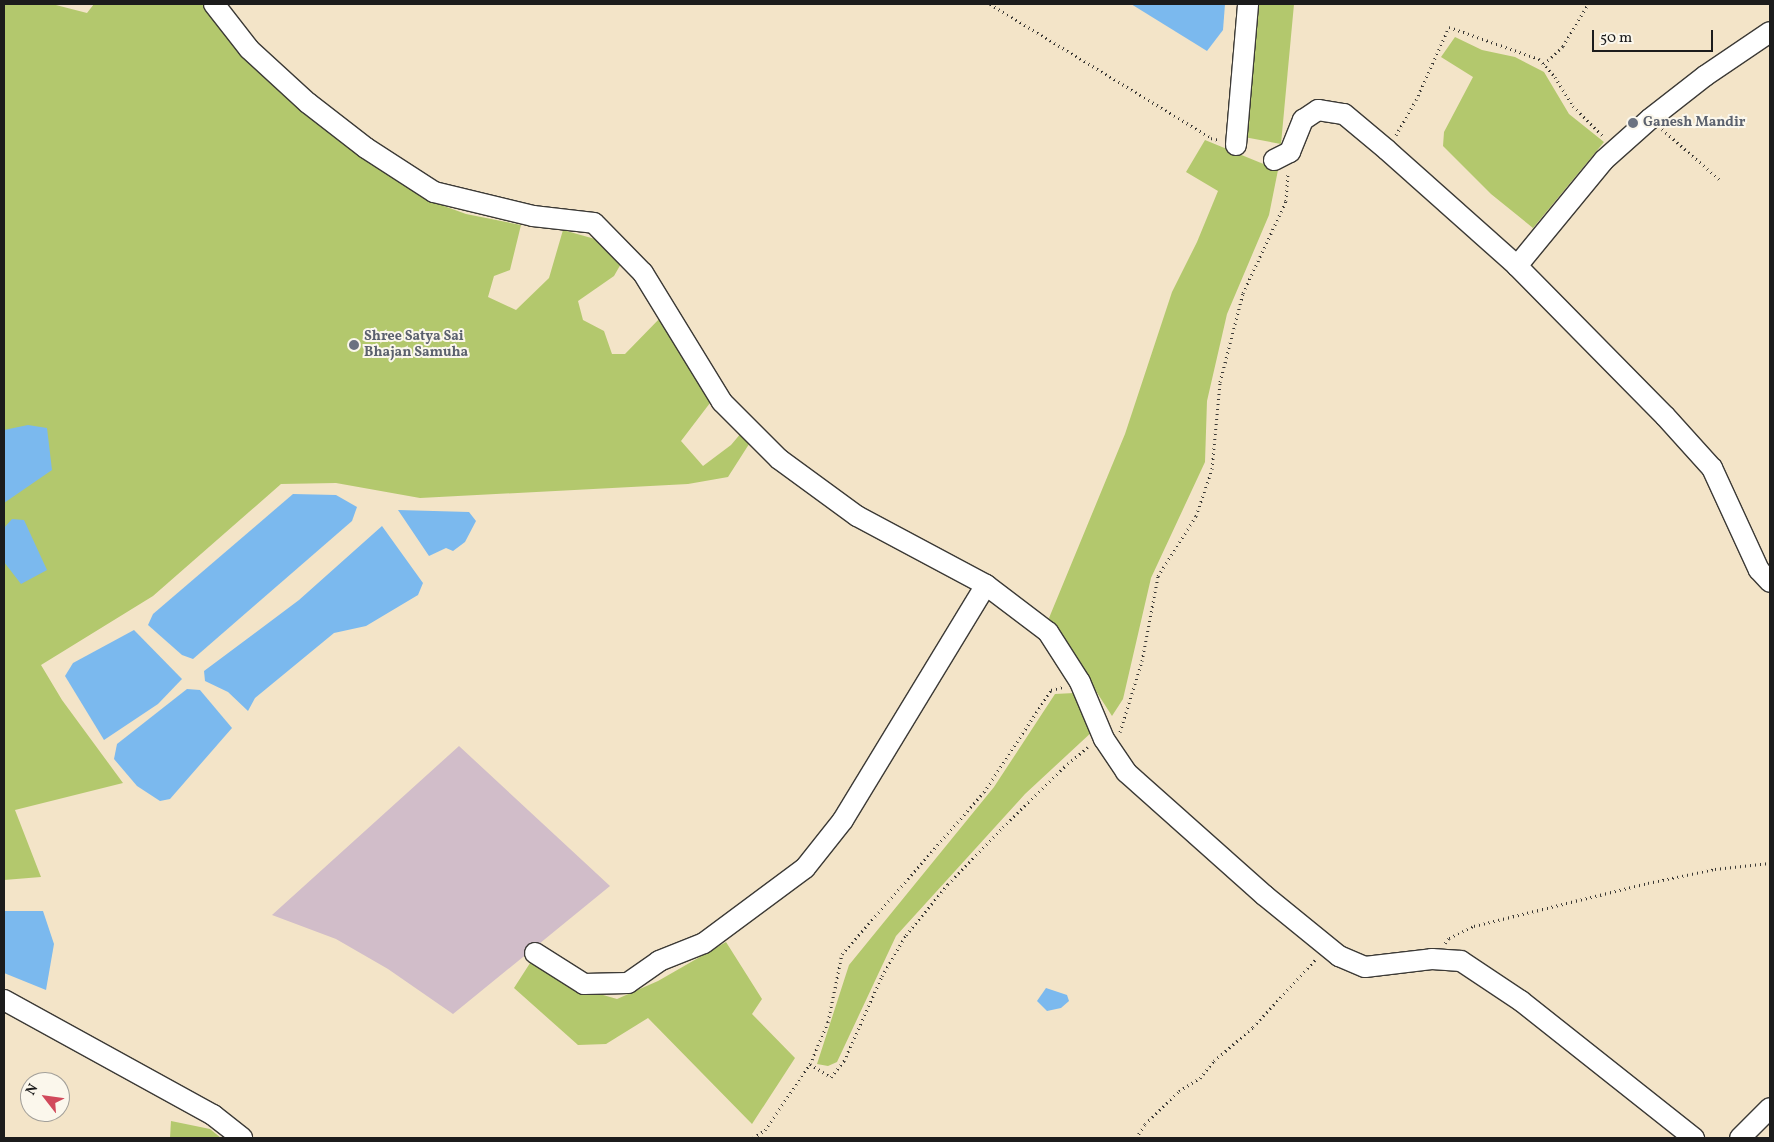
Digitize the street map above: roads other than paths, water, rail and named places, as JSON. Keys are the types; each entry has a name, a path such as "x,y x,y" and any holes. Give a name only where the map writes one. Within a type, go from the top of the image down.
{"street":[{"path":"214,4 250,49 308,103 366,148 434,192 533,216 594,223 643,273 722,402 779,459 857,516 986,585 1048,632 1080,682 1104,737 1126,772 1264,895 1327,947 1339,956 1365,967 1432,959 1461,961 1521,1001 1694,1138"},
{"path":"1236,145 1248,4"},
{"path":"1517,266 1598,168 1618,148 1650,119 1705,76 1770,32"},
{"path":"1274,160 1290,152 1303,120 1318,110 1344,114 1387,150 1517,266 1665,416 1712,468 1759,570 1770,582"},
{"path":"535,953 584,984 628,983 659,961 704,943 805,868 843,820 986,585"},
{"path":"4,1000 213,1115 242,1138"},
{"path":"1740,1138 1770,1108"}],"water":[{"path":"1131,4 1225,4 1223,30 1207,51"},
{"path":"28,425 47,428 52,470 4,503 4,430"},
{"path":"293,494 336,495 357,507 352,521 193,659 182,655 148,625 153,614"},
{"path":"398,510 469,512 476,521 465,542 453,551 446,548 429,556"},
{"path":"12,519 24,520 47,570 21,584 4,562 4,528"},
{"path":"382,526 423,583 418,595 366,626 334,633 255,698 248,711 228,692 205,681 204,671 299,600"},
{"path":"134,630 182,679 158,704 104,740 65,676 73,663"},
{"path":"187,689 200,690 232,728 170,799 160,801 137,786 114,759 117,744"},
{"path":"4,911 43,911 54,944 46,990 4,973"},
{"path":"1046,988 1067,995 1069,1001 1061,1008 1047,1011 1037,1001"}],"place":[{"name":"Ganesh Mandir","path":"1633,123"},
{"name":"Shree Satya Sai Bhajan Samuha","path":"354,345"}]}
